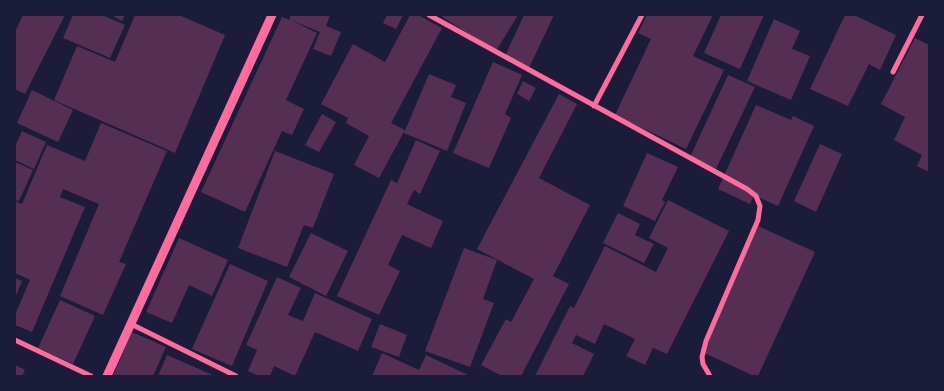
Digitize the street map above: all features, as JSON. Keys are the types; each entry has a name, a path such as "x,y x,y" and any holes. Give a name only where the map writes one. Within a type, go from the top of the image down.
{"street":[{"path":"107,376 272,15"},
{"path":"429,15 747,189 756,196 760,206 758,220 706,341 702,356 703,364 710,376"},
{"path":"594,106 642,15"},
{"path":"893,72 922,15"},
{"path":"131,324 236,376"},
{"path":"15,340 91,376"}],"building":[{"path":"23,15 65,15 25,94 15,89 15,32"},
{"path":"73,15 102,15 125,25 110,58 63,38"},
{"path":"111,15 125,15 122,21"},
{"path":"135,15 179,15 225,35 175,153 54,100 77,46 115,62"},
{"path":"291,15 330,15 326,26 341,32 331,56 313,49 320,32 291,20 317,33 286,100 304,109 292,135 282,131 245,212 201,192 282,17 289,20"},
{"path":"387,15 403,15 396,29 383,23"},
{"path":"410,15 418,15 442,28 391,123 405,130 379,178 354,165 369,136 346,123 348,118 321,104 353,44 385,62"},
{"path":"444,15 518,15 496,51 442,17"},
{"path":"524,15 554,15 528,70 504,58"},
{"path":"647,15 713,15 693,56 724,70 686,149 615,115 651,39 638,33"},
{"path":"721,15 764,15 740,69 704,53"},
{"path":"845,15 854,15 896,35 880,70 869,64 848,106 810,89"},
{"path":"774,19 800,31 792,49 810,56 791,100 747,81"},
{"path":"915,38 929,45 929,172 917,166 922,155 894,140 905,117 881,104"},
{"path":"493,62 522,75 505,114 511,118 489,168 453,153"},
{"path":"429,74 456,85 451,97 466,103 447,151 404,133"},
{"path":"728,75 755,87 716,169 690,157"},
{"path":"523,81 536,88 529,101 517,94"},
{"path":"32,90 73,110 58,142 17,123"},
{"path":"559,94 577,104 539,178 590,205 553,276 569,284 521,376 502,376 481,365 506,319 511,322 534,279 477,249"},
{"path":"756,105 791,120 793,116 814,126 778,206 754,195 750,204 718,189"},
{"path":"322,114 336,122 319,152 305,145"},
{"path":"101,123 167,151 119,262 126,264 103,315 60,296 99,204 63,189 60,197 85,207 32,332 15,325 15,315 30,280 15,273 15,201 22,204 47,145 85,161"},
{"path":"22,131 46,142 34,169 15,160 15,147"},
{"path":"416,140 440,151 420,194 414,190 407,204 443,221 431,248 402,235 388,265 400,271 379,315 337,296 391,180 397,183"},
{"path":"820,144 842,154 816,212 794,201"},
{"path":"275,151 334,174 313,228 304,225 287,267 238,248"},
{"path":"647,153 678,167 662,200 665,202 655,221 623,206"},
{"path":"15,162 33,170 19,201 15,200"},
{"path":"668,200 729,231 667,354 653,348 645,365 626,356 635,339 604,324 595,344 576,335 572,343 594,354 583,376 535,376 570,306 574,308 605,246 656,272 668,248 649,238"},
{"path":"618,213 640,224 635,235 654,244 644,263 603,243"},
{"path":"758,226 815,252 758,376 754,376 700,351"},
{"path":"311,233 348,251 326,296 289,277"},
{"path":"179,238 228,260 212,296 189,285 172,323 146,312"},
{"path":"464,248 497,260 483,299 494,303 470,367 425,351"},
{"path":"230,264 268,281 232,366 192,349"},
{"path":"277,277 301,288 288,315 303,321 315,293 372,319 358,351 315,332 295,376 274,366 270,376 259,376 248,371 257,350 246,345"},
{"path":"15,278 22,281 15,298"},
{"path":"60,300 95,316 73,364 38,348"},
{"path":"380,324 407,335 399,357 371,347"},
{"path":"132,332 166,347 153,376 113,376"},
{"path":"382,353 419,370 426,355 470,376 372,376"},
{"path":"167,355 215,376 158,376"},
{"path":"15,365 25,370 22,376 15,376"}]}
